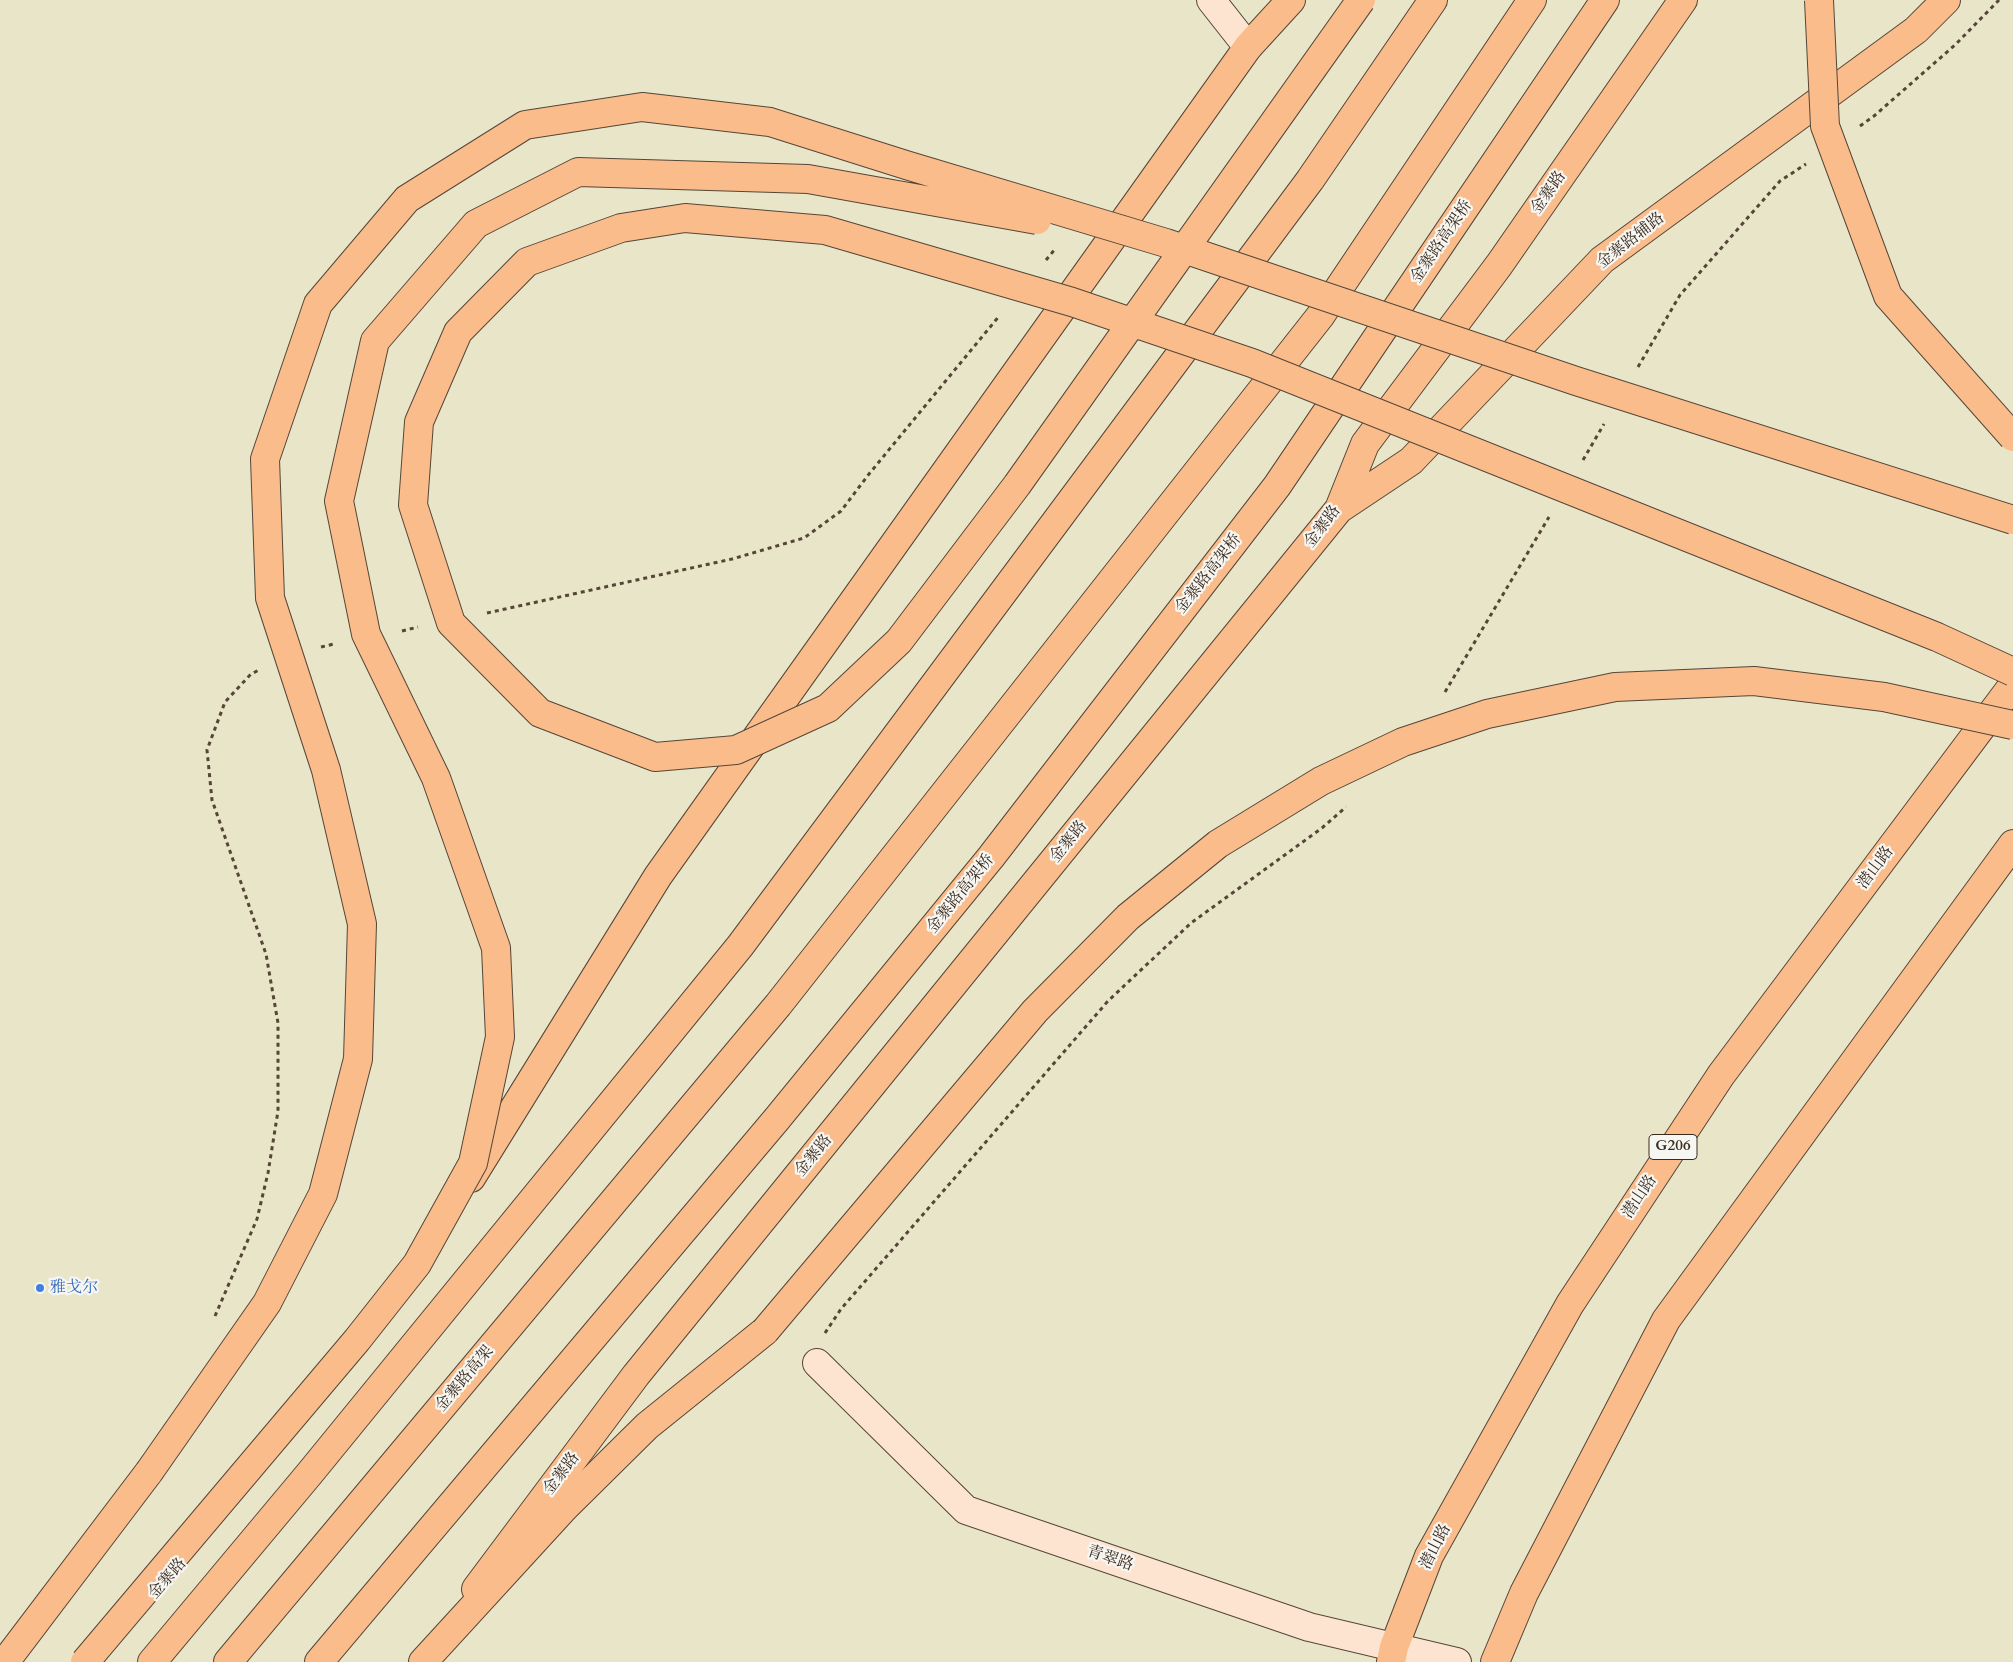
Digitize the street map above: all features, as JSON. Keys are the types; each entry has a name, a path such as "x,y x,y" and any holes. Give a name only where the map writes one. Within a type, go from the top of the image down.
{"main road":[{"name":"金寨路","path":"97,1662 295,1432 368,1343 658,876 873,571 1248,47 1291,0"},
{"path":"1361,0 1184,251 1149,299 1144,307 1138,315 1132,324 1012,493 899,641 828,708 736,750 655,757 540,713 451,623 413,505 419,422 458,332 527,262 621,228 685,218 825,230 1072,302 1129,321 1138,325 1252,363 1937,637 2013,672"},
{"path":"152,1662 303,1481 740,946 1310,180 1433,0"},
{"name":"金寨路高架","path":"228,1662 784,997 1321,315 1532,0"},
{"name":"金寨路高架桥","path":"319,1662 776,1120 991,857 1277,486 1605,0"},
{"name":"金寨路","path":"422,1662 636,1374 1339,509 1366,444 1499,265 1683,0"},
{"path":"1819,0 1825,126 1888,296 2013,437"},
{"name":"金寨路辅路","path":"1339,509 1411,461 1602,260 1916,30 1946,0"},
{"path":"5,1662 148,1472 267,1303 323,1194 358,1059 362,924 326,770 270,598 265,459 318,304 407,198 525,125 642,107 770,122 1166,243 1586,384 2013,520"},
{"path":"85,1662 351,1348 417,1264 473,1162 476,1153 500,1037 496,948 436,778 366,634 339,501 375,341 476,224 578,172 808,180 1166,243"},
{"path":"422,1662 564,1508 647,1426 765,1331 1034,1011 1121,924 1218,844 1321,781 1403,742 1487,714 1615,687 1754,681 1884,697 2013,725"},
{"name":"潜山路","path":"1392,1654 1429,1556 1570,1304 1721,1075 2013,685"},
{"path":"1495,1662 1524,1594 1666,1320 2013,844"}],"street":[{"path":"1212,0 1248,47"},
{"name":"青翠路","path":"819,1352 966,1510 1392,1654 1457,1662"}],"path":[{"path":"1858,127 1874,116 1948,51 1999,0"},
{"path":"1635,372 1680,296 1780,181 1812,160"},
{"path":"1580,466 1604,424"},
{"path":"1444,694 1554,509"},
{"path":"819,1352 840,1309 1108,1001 1191,923 1322,828 1351,802"}],"place":[{"name":"雅戈尔","path":"40,1288"}]}
